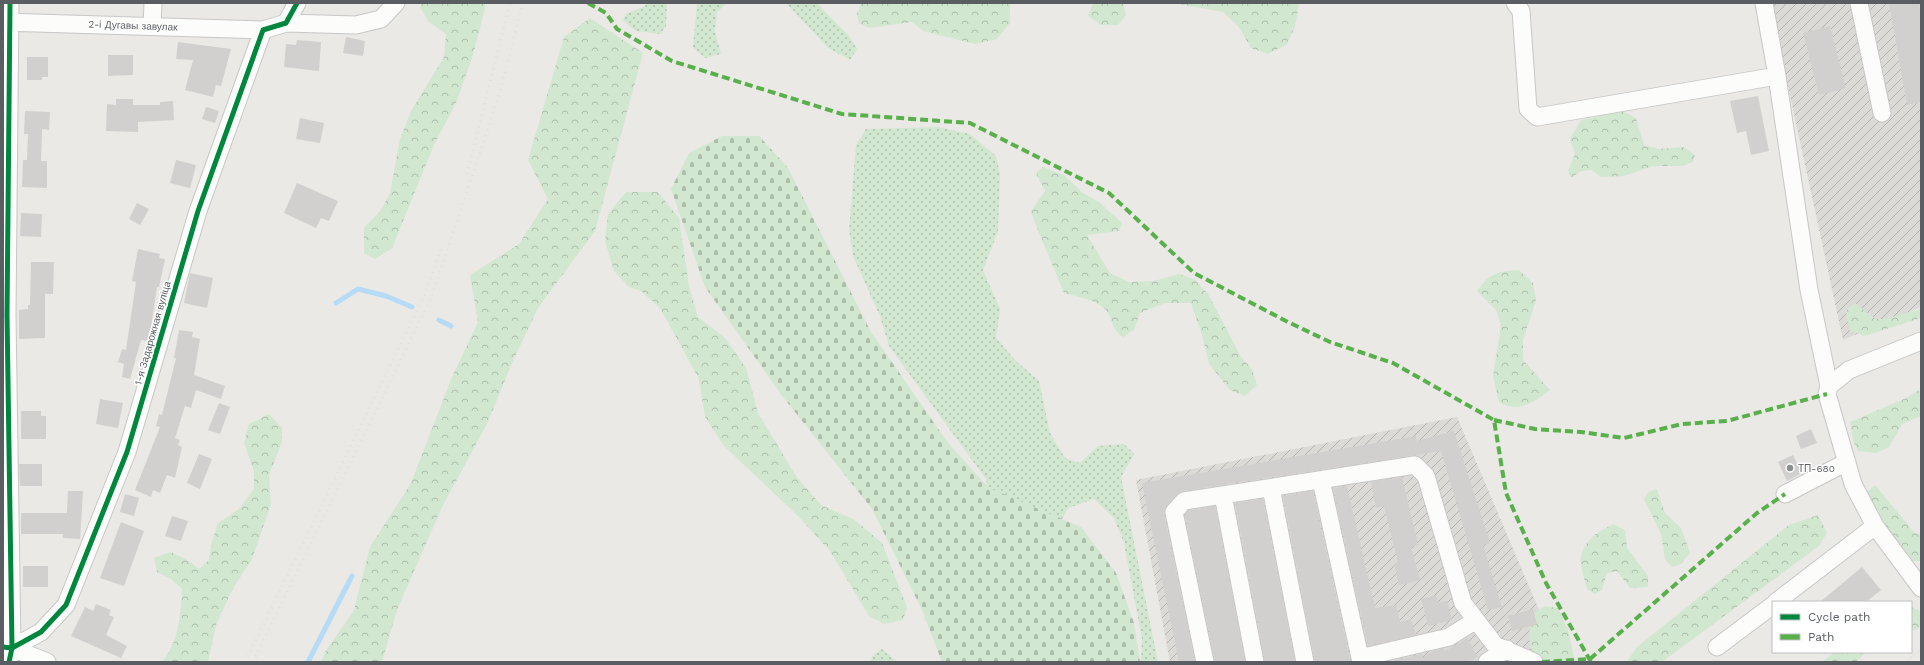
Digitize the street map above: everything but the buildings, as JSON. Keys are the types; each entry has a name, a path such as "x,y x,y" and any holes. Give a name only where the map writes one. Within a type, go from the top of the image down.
{"street":[{"path":"10,3 6,22 8,652 47,662"},
{"path":"152,26 153,3"},
{"path":"286,23 297,3"},
{"path":"263,30 286,23 356,25 381,18 396,3"},
{"path":"1515,3 1522,11 1528,109 1537,117 1777,76"},
{"path":"1764,3 1777,76 1809,290 1829,386 1827,394 1853,484 1875,526 1918,579"},
{"path":"1859,3 1882,113"},
{"name":"2-і Дугавы завулак","path":"6,22 263,30"},
{"name":"1-я Задарожная вуліца","path":"8,652 41,632 66,605 127,452 198,211 263,30"},
{"path":"1829,386 1849,370 1921,341"},
{"path":"1785,494 1847,462"},
{"path":"1205,662 1174,512 1184,501 1416,465 1426,476 1463,603 1495,645 1534,662"},
{"path":"1321,480 1360,660 1449,636 1476,620"},
{"path":"1271,488 1305,662"},
{"path":"1223,495 1255,662"},
{"path":"1777,601 1875,526"},
{"path":"1717,647 1772,605"},
{"path":"1487,662 1507,649"}],"shaded area":[{"path":"1770,3 1921,3 1921,307 1843,340"},
{"path":"1457,417 1557,652 1540,662 1170,662 1136,480"}],"green space":[{"path":"422,3 485,3 485,8 473,55 456,103 434,145 392,248 375,259 364,253 364,228 381,210 390,193 400,139 411,111 444,57 446,34 429,22 420,7"},
{"path":"646,3 667,3 666,26 661,34 636,31 623,20 626,14 645,6"},
{"path":"697,3 727,3 717,12 715,31 721,54 705,58 693,47"},
{"path":"786,3 817,3 849,36 857,49 850,60 828,48"},
{"path":"861,3 1010,3 1010,23 997,39 975,44 923,31 912,22 869,28 859,23 857,14"},
{"path":"1093,3 1123,3 1126,15 1118,25 1101,25 1088,16"},
{"path":"1172,3 1299,3 1295,27 1286,45 1268,54 1251,48 1238,26 1223,12"},
{"path":"590,18 643,53 595,231 538,308 512,363 487,424 442,507 397,610 382,662 321,662 325,652 354,610 370,547 411,483 452,377 478,322 470,275 519,244 548,199 528,160 564,37"},
{"path":"1622,111 1636,118 1644,145 1658,149 1683,147 1695,155 1693,162 1681,166 1653,166 1624,176 1601,177 1592,170 1581,171 1571,178 1568,171 1575,153 1570,139 1581,120"},
{"path":"938,127 970,134 996,156 1000,174 998,231 983,270 1000,309 996,338 1015,360 1039,381 1050,433 1065,458 1080,463 1098,446 1124,444 1134,454 1121,477 1158,662 1141,662 1142,639 1124,543 1114,518 1094,499 1068,508 1051,539 992,516 986,479 889,346 880,316 853,256 849,230 856,145 866,129"},
{"path":"722,136 759,136 788,168 871,332 948,443 989,488 1081,527 1116,573 1134,623 1140,662 942,662 922,610 872,509 783,397 705,287 671,189 689,153"},
{"path":"1043,167 1065,176 1083,193 1099,202 1122,223 1119,231 1087,235 1110,273 1129,282 1154,281 1179,274 1194,279 1208,294 1241,357 1252,369 1257,385 1245,396 1230,390 1209,364 1202,335 1191,303 1165,303 1140,313 1134,330 1123,337 1116,331 1108,312 1101,306 1080,297 1064,293 1031,211 1045,191 1036,173"},
{"path":"626,192 658,192 679,218 689,286 698,317 725,338 746,368 758,413 796,476 821,505 855,520 882,543 907,607 903,620 884,624 869,616 830,551 799,517 724,446 705,417 699,379 660,308 641,291 629,287 614,271 605,241 608,214"},
{"path":"1519,270 1533,283 1536,300 1523,340 1523,360 1550,390 1538,399 1526,405 1513,407 1499,402 1493,376 1501,325 1496,310 1477,291 1486,280 1495,274"},
{"path":"1855,303 1875,319 1884,319 1921,309 1921,318 1865,336 1850,331 1846,315 1848,308"},
{"path":"1921,389 1921,416 1902,424 1889,447 1876,453 1858,451 1853,440 1850,422 1904,399"},
{"path":"269,414 282,428 282,442 269,475 271,504 252,559 232,590 216,625 208,662 162,662 168,654 176,637 180,618 182,589 171,579 157,572 154,558 171,552 189,561 199,569 209,560 211,545 218,523 239,509 254,489 254,471 244,443 249,424"},
{"path":"1875,485 1914,532 1921,535 1921,561 1911,561 1889,539 1867,492"},
{"path":"1657,489 1665,513 1681,528 1690,553 1681,564 1672,567 1665,559 1661,534 1644,499 1649,492"},
{"path":"1818,515 1827,533 1819,546 1662,662 1629,662 1628,660 1637,647 1789,525"},
{"path":"1614,524 1625,530 1627,548 1648,576 1648,587 1630,588 1617,571 1607,573 1602,590 1595,594 1587,589 1581,566 1582,552 1588,541 1597,533"},
{"path":"1545,606 1558,608 1568,630 1575,662 1543,662 1530,647 1529,633 1533,614"},
{"path":"1912,607 1921,611 1921,626 1913,631"},
{"path":"882,649 897,662 871,662 872,656"},
{"path":"1834,653 1866,653 1855,662 1822,662"}],"waterway":[{"path":"336,303 358,289 386,296 412,307"},
{"path":"439,320 451,326"},
{"path":"308,662 352,576"}],"tram line":[{"path":"1906,662 1921,649"}],"railway":[{"path":"467,174 510,3"},
{"path":"253,662 431,298 498,99 523,3"},
{"path":"245,662 425,294 442,247"}],"marked path":[{"path":"588,3 606,13 617,29 672,61 842,114 970,123 1109,193 1194,273 1330,342 1393,363 1494,420 1506,493 1546,583 1591,662"},
{"path":"1494,420 1535,429 1581,432 1624,438 1682,424 1727,421 1827,394"},
{"path":"1542,662 1590,659 1757,513 1785,494"}],"cycle path":[{"path":"3,647 12,648 7,315 10,3"},
{"path":"9,662 12,648 41,632 66,605 127,452 198,211 263,30 286,23 297,3"}],"place":[{"name":"ТП-680","path":"1790,468"}]}
